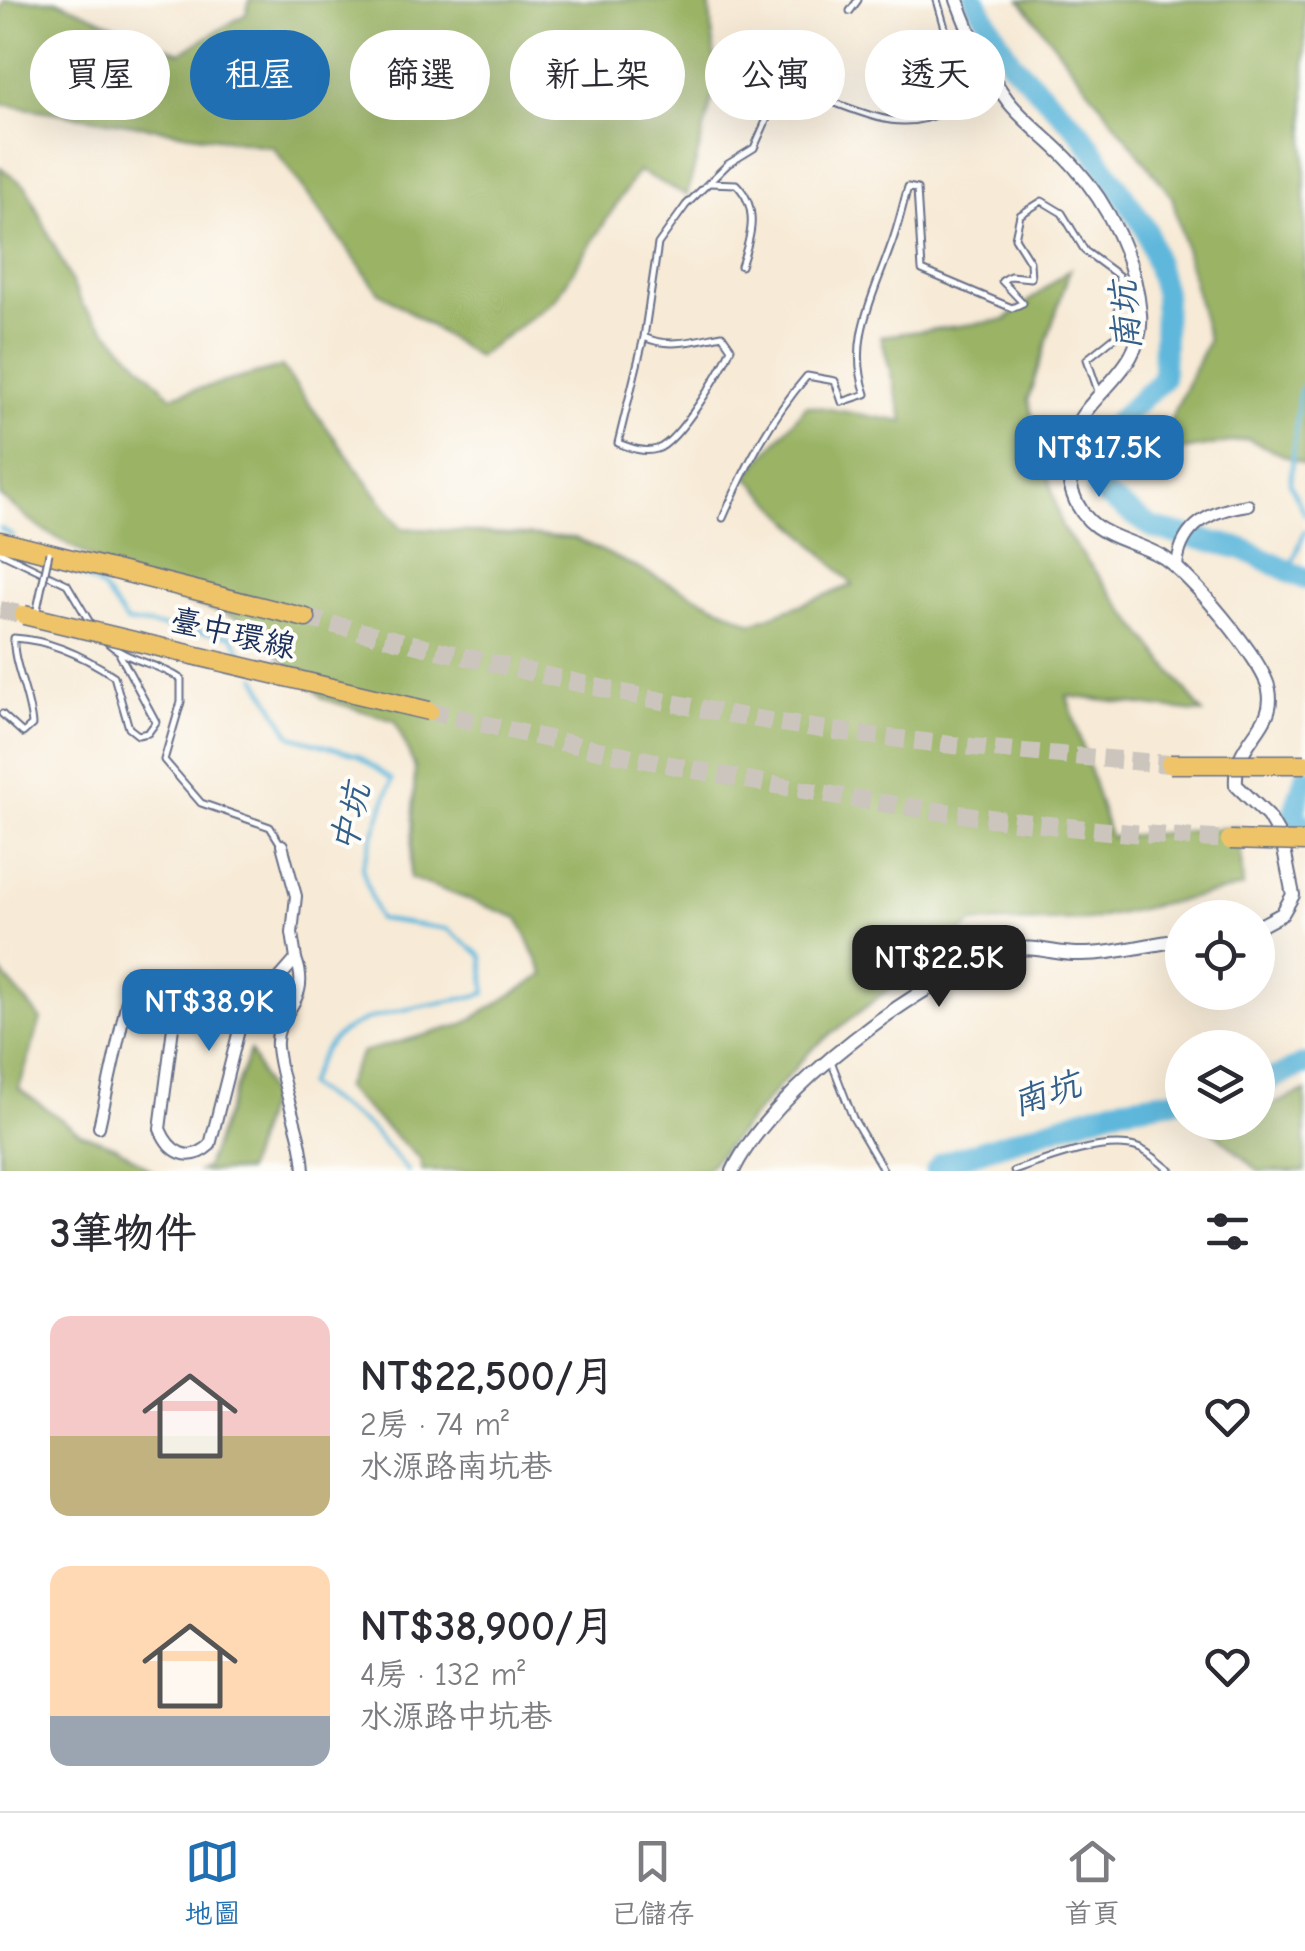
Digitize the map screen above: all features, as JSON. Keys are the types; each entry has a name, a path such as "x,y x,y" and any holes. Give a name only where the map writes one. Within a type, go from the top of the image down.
{"highway":[{"name":"臺中環線","path":"0,541 306,618"},
{"name":"臺中環線","path":"29,616 429,710"},
{"path":"1170,764 1305,764"},
{"path":"1230,840 1305,842"}],"street":[{"path":"956,0 990,75 1010,103 1076,168 1124,240 1140,317 1138,345 1130,363 1080,416 1068,455 1067,475 1079,510 1100,533 1177,563 1248,648 1269,690 1270,706 1262,724 1235,764 1236,785 1268,816 1292,869 1293,895 1282,914 1275,918"},
{"path":"1177,563 1197,524 1214,510 1248,505"},
{"path":"282,846 296,896 292,933 303,978 300,996 276,1044 304,1171"},
{"path":"733,1171 782,1106 829,1056 957,974 1010,950 1078,954 1165,942"},
{"path":"98,1127 128,996 144,985 157,987 177,996 160,1129 168,1147 186,1156 200,1154 213,1135 241,1022 296,960"}],"lane":[{"path":"850,12 858,0"},
{"path":"644,337 656,343 682,343 722,335 730,348 725,364 674,437 660,448 641,450 618,443 644,337 658,244 668,225 709,183 754,148 774,102 786,90 810,92 874,118 900,123 926,121 943,111 938,92 925,89 904,71 947,35 936,0"},
{"path":"709,183 736,184 748,195 753,230 741,266"},
{"path":"723,518 746,466 785,402 807,376 835,382 842,402 866,394 857,369 865,310 891,247 908,186 917,188 922,270 1012,308 1024,303 1002,281 1010,276 1032,278 1030,262 1015,238 1020,215 1042,201 1062,213 1085,251 1119,276 1117,334 1087,359 1098,394"},
{"path":"0,552 67,584 93,628 120,655 156,722 148,732 138,734 129,728 114,676 87,658 31,639 14,638 13,652 25,679 32,724 23,733 2,714"},
{"path":"29,616 49,553"},
{"path":"120,655 159,664 181,679 181,702 164,760 200,802 270,827 282,846"},
{"path":"829,1056 853,1118 884,1171"},
{"path":"1014,1171 1066,1153 1125,1146 1140,1148 1171,1171"}],"green space":[{"path":"4,0 56,0 126,30 30,30 30,109 0,104 0,12"},
{"path":"250,0 709,0 712,30 705,30 707,120 687,195 638,171 554,301 477,357 378,291 273,147 102,120 170,120 170,49 180,53 190,47 190,120 330,120 330,30 219,30 246,14"},
{"path":"1020,0 1305,0 1305,465 1248,439 1154,455 1208,340 1172,197"},
{"path":"0,167 26,186 83,306 171,396 282,367 401,528 575,538 752,623 853,585 747,476 807,405 904,422 881,336 1005,320 1070,269 1028,399 1062,528 1203,713 1067,696 1110,837 1239,827 1243,887 1165,900 1165,904 1089,920 973,923 811,1050 705,1171 422,1171 420,1159 344,1088 362,1052 462,1025 544,975 518,918 410,878 415,768 395,721 324,699 241,619 145,589 40,528 0,496"},
{"path":"0,971 41,1019 19,1089 80,1133 116,1146 152,1171 0,1171"},
{"path":"250,1050 270,1097 246,1171 199,1171 206,1167"},
{"path":"1305,1091 1305,1171 1259,1171 1223,1140 1275,1140 1275,1104"}],"waterway":[{"name":"南坑","path":"975,0 1011,62 1081,133 1146,229 1165,295 1163,379 1099,439 1097,490 1153,528 1243,549 1305,579"},
{"path":"1305,381 1299,394 1290,484 1305,514"},
{"name":"中坑","path":"0,528 13,536"},
{"path":"1289,571 1305,531"},
{"name":"中坑","path":"65,566 102,588 126,622 232,636 246,660"},
{"name":"中坑","path":"256,677 291,736 357,755 392,780 362,868 378,919 447,929 482,956 486,993 361,1022 330,1043 307,1085 369,1127 408,1171"},
{"name":"南坑","path":"1305,777 1294,812 1305,830"},
{"name":"南坑","path":"1275,1077 1305,1064"},
{"name":"南坑","path":"936,1171 942,1163 1113,1109 1165,1101"}],"tunnel":[{"path":"0,610 24,615"},
{"path":"306,618 732,715 935,743 1170,764"},
{"path":"429,711 627,756 826,794 1027,823 1230,840"}]}
